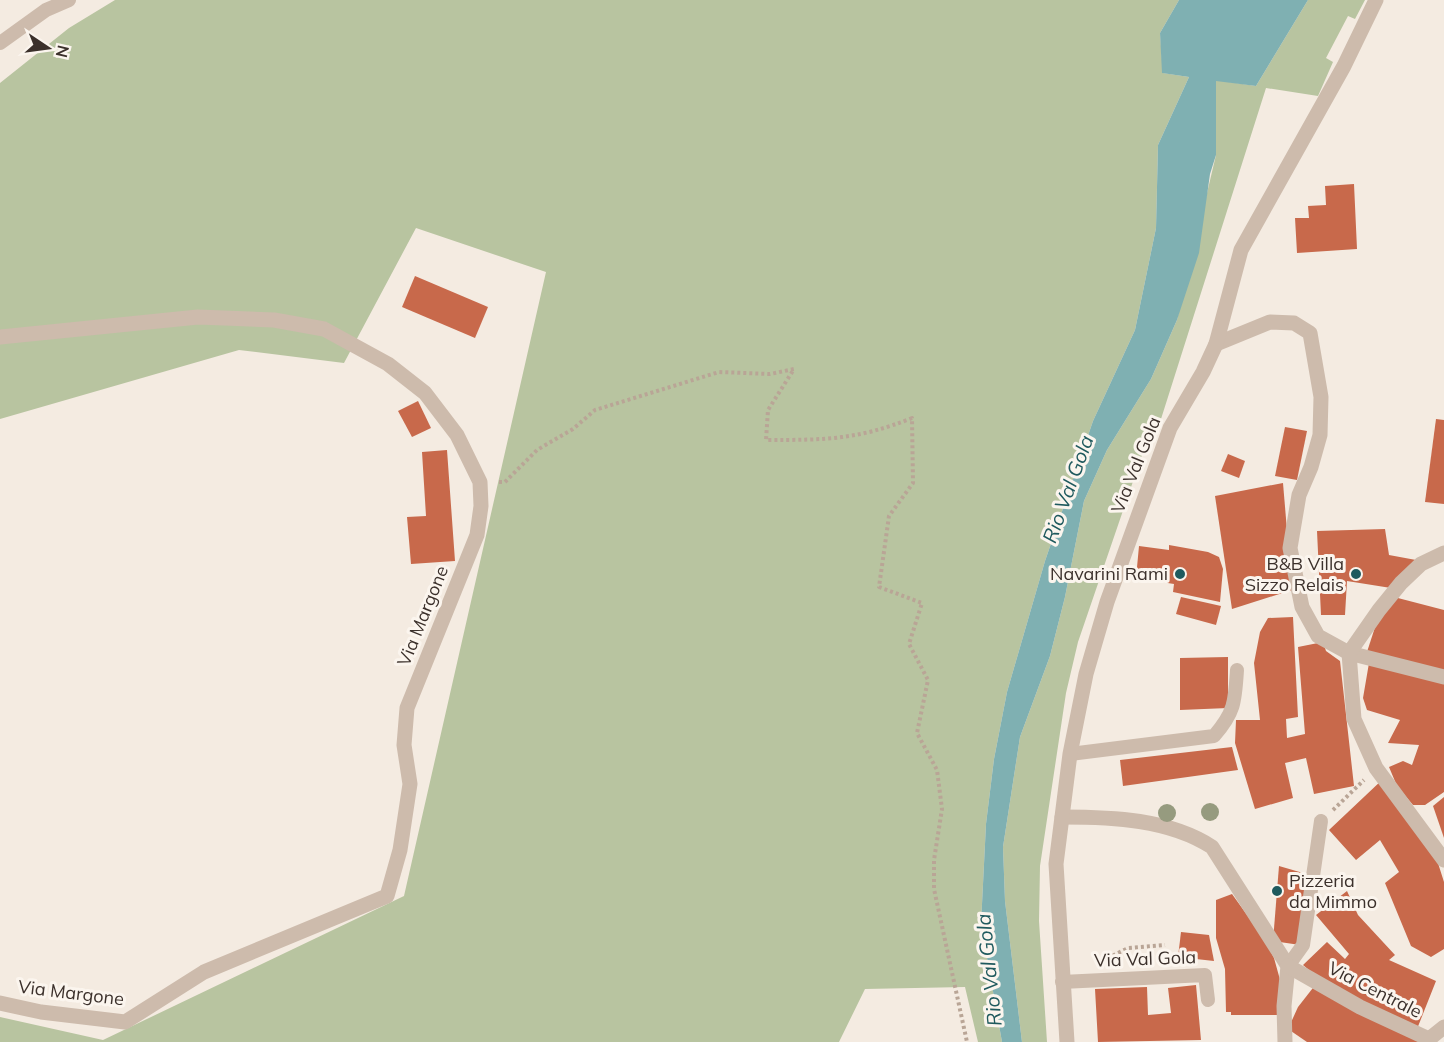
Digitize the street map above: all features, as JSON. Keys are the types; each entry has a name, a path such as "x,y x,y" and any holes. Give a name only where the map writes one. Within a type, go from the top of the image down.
{"street":[{"name":"Via Val Gola","path":"1066,1042 1056,864 1070,754 1086,674 1135,520 1170,428 1203,372 1216,344 1241,250 1344,66 1376,0"},
{"name":"Via Margone","path":"0,337 108,328 198,317 274,320 324,329 388,364 425,393 457,435 480,482 481,506 477,535 407,708 404,745 410,784 400,850 387,896 204,972 125,1022 41,1012 0,1003"},
{"path":"1216,344 1270,322 1294,323 1310,333 1321,397 1320,435 1311,467 1299,495 1290,548 1302,607 1318,636 1349,653 1444,678"},
{"path":"1444,553 1421,564 1401,583 1378,610 1349,653 1354,718 1376,768 1444,860"},
{"path":"1062,817 1120,817 1197,837 1212,847 1288,966 1284,1006 1286,1042"},
{"name":"Via Centrale","path":"1288,966 1360,1007 1429,1039 1444,1027"}],"lane":[{"path":"0,43 46,10 69,0"},
{"path":"1070,754 1214,736 1228,720 1235,704 1237,670"},
{"path":"1288,966 1303,945 1321,821"},
{"name":"Via Val Gola","path":"1062,982 1205,975 1208,1000"}],"path":[{"path":"480,482 505,482 537,450 573,429 595,410 719,372 770,374 794,369 768,410 766,440 829,440 876,433 912,418 913,483 889,516 879,586 922,603 909,644 928,680 917,733 937,770 942,809 934,860 934,889 967,1042"},
{"path":"1321,821 1376,768"}],"green space":[{"path":"115,0 1179,0 1160,33 1163,73 1189,77 1158,145 1156,228 1135,330 1093,421 1045,561 1007,692 994,759 986,824 981,924 1002,1042 978,1042 965,987 865,989 839,1042 0,1042 0,1017 103,1040 404,896 546,272 416,228 344,363 239,350 0,419 0,83 69,28"},
{"path":"1308,0 1365,0 1355,19 1348,16 1326,58 1333,62 1318,96 1266,88 1161,419 1153,423 1078,642 1066,693 1040,866 1039,921 1047,1042 1022,1042 1005,901 1003,847 1020,737 1050,656 1065,597 1084,501 1107,450 1151,379 1177,320 1216,155 1216,80 1256,86"}],"water":[{"path":"1179,0 1308,0 1256,86 1216,81 1216,155 1210,174 1199,253 1177,320 1151,379 1107,450 1084,501 1065,597 1050,656 1020,737 1003,847 1005,901 1022,1042 1002,1042 981,924 986,824 994,759 1007,692 1045,561 1093,421 1135,330 1156,228 1158,145 1189,77 1162,73 1160,33"}],"building":[{"path":"1354,184 1357,249 1297,253 1295,218 1309,218 1308,206 1326,205 1325,186"},
{"path":"415,276 488,307 475,338 402,307"},
{"path":"418,401 431,428 412,437 398,411"},
{"path":"1436,419 1444,420 1444,504 1425,502"},
{"path":"1285,427 1307,431 1297,480 1275,476"},
{"path":"447,450 455,561 411,564 407,517 426,516 422,452"},
{"path":"1228,454 1245,461 1239,478 1221,471"},
{"path":"1283,483 1292,590 1232,609 1215,496"},
{"path":"1385,529 1389,555 1416,560 1391,588 1347,581 1345,615 1321,615 1317,531"},
{"name":"Navarini Rami","path":"1169,545 1208,552 1219,557 1223,569 1220,602 1173,592 1174,584 1136,578 1139,546 1169,550"},
{"path":"1181,597 1221,606 1216,625 1176,614"},
{"path":"1394,597 1444,610 1444,675 1366,655 1379,615"},
{"path":"1293,617 1298,717 1286,719 1287,738 1305,734 1298,647 1323,642 1326,651 1340,661 1354,786 1314,794 1306,758 1285,763 1293,798 1255,809 1235,743 1236,720 1260,720 1254,663 1260,632 1268,618"},
{"path":"1228,657 1228,708 1180,710 1180,658"},
{"path":"1369,663 1444,684 1444,792 1425,805 1413,805 1397,786 1389,767 1403,761 1412,765 1419,745 1388,743 1400,720 1367,710 1363,698"},
{"path":"1232,747 1238,770 1123,786 1120,760"},
{"path":"1383,779 1437,860 1444,882 1444,949 1431,957 1411,946 1385,883 1399,872 1380,840 1356,860 1329,830"},
{"path":"1444,797 1444,838 1433,806"},
{"path":"1279,866 1310,875 1300,945 1273,941"},
{"path":"1347,891 1358,915 1395,955 1389,960 1436,981 1417,1029 1322,981 1303,965 1327,942 1345,959 1349,954 1316,915"},
{"path":"1232,894 1265,940 1274,958 1282,987 1282,1015 1231,1015 1231,1012 1226,1012 1225,969 1216,938 1216,900"},
{"path":"1181,932 1209,935 1214,961 1178,957"},
{"path":"1316,984 1424,1042 1307,1042 1288,1029 1298,1007"},
{"path":"1196,985 1201,1040 1098,1042 1095,989 1147,987 1148,1015 1171,1013 1168,988"}],"place":[{"name":"Navarini Rami","path":"1180,574"},
{"name":"B&B Villa Sizzo Relais","path":"1356,574"},
{"name":"Pizzeria da Mimmo","path":"1277,891"}],"water label":[{"name":"Rio Val Gola","path":"1068,489"},
{"name":"Rio Val Gola","path":"989,970"}]}
